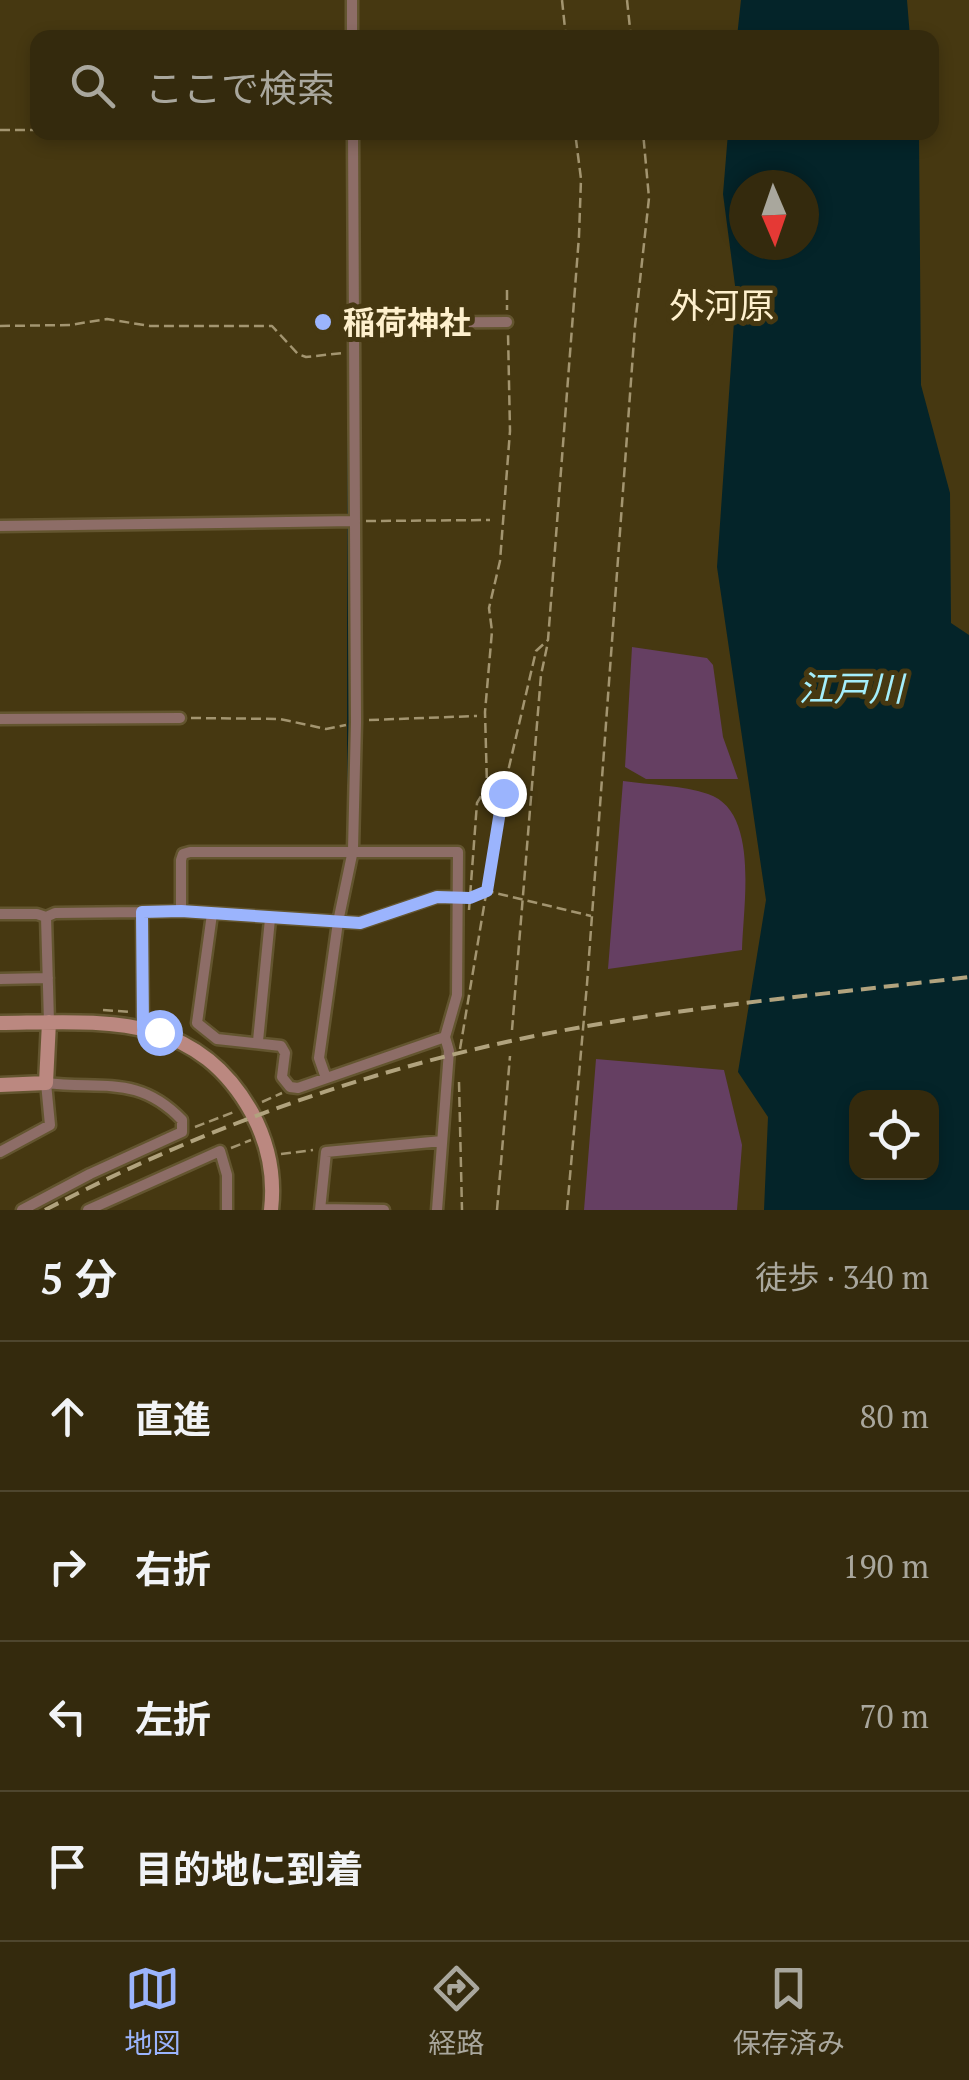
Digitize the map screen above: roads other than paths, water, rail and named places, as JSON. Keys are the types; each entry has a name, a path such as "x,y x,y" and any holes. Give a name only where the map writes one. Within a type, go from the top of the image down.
{"street":[{"path":"352,0 352,30"},
{"path":"326,1078 319,1058 338,922 353,850 356,722 350,521 355,324 353,140"},
{"path":"355,324 507,322"},
{"path":"0,526 350,521"},
{"path":"0,720 171,715 180,718"},
{"path":"181,911 183,854 458,852 464,898 457,995 446,1037 449,1051 436,1210"},
{"path":"0,914 46,917 54,913 181,911 360,923 437,897 464,898"},
{"path":"142,912 143,1027"},
{"path":"212,914 197,1023 216,1039 282,1046 282,1077 290,1087 298,1088 446,1037"},
{"path":"0,1152 50,1126 46,1083 46,917"},
{"path":"258,1041 270,919"},
{"path":"0,978 48,978"},
{"path":"0,1023 106,1022 143,1027 175,1038 206,1057 243,1097 258,1125 268,1154 271,1210"},
{"path":"0,1085 46,1083 130,1088 172,1110 184,1128 22,1210"},
{"path":"384,1210 320,1209 326,1152 442,1141"},
{"path":"88,1210 220,1151 228,1185 227,1210"}],"water":[{"path":"741,0 907,0 909,30 738,30"},
{"name":"江戸川","path":"727,140 919,140 921,385 950,493 951,623 969,635 969,1210 764,1210 768,1117 738,1072 766,900 717,567 736,293 732,260 819,260 819,170 729,170 729,240 723,194"}],"waterway":[{"path":"349,355 349,793"}],"railway":[{"path":"45,1210 159,1155 276,1108 458,1053 631,1019 969,977"}],"place":[{"name":"稲荷神社","path":"323,322"}],"district":[{"name":"外河原","path":"722,305"}]}
